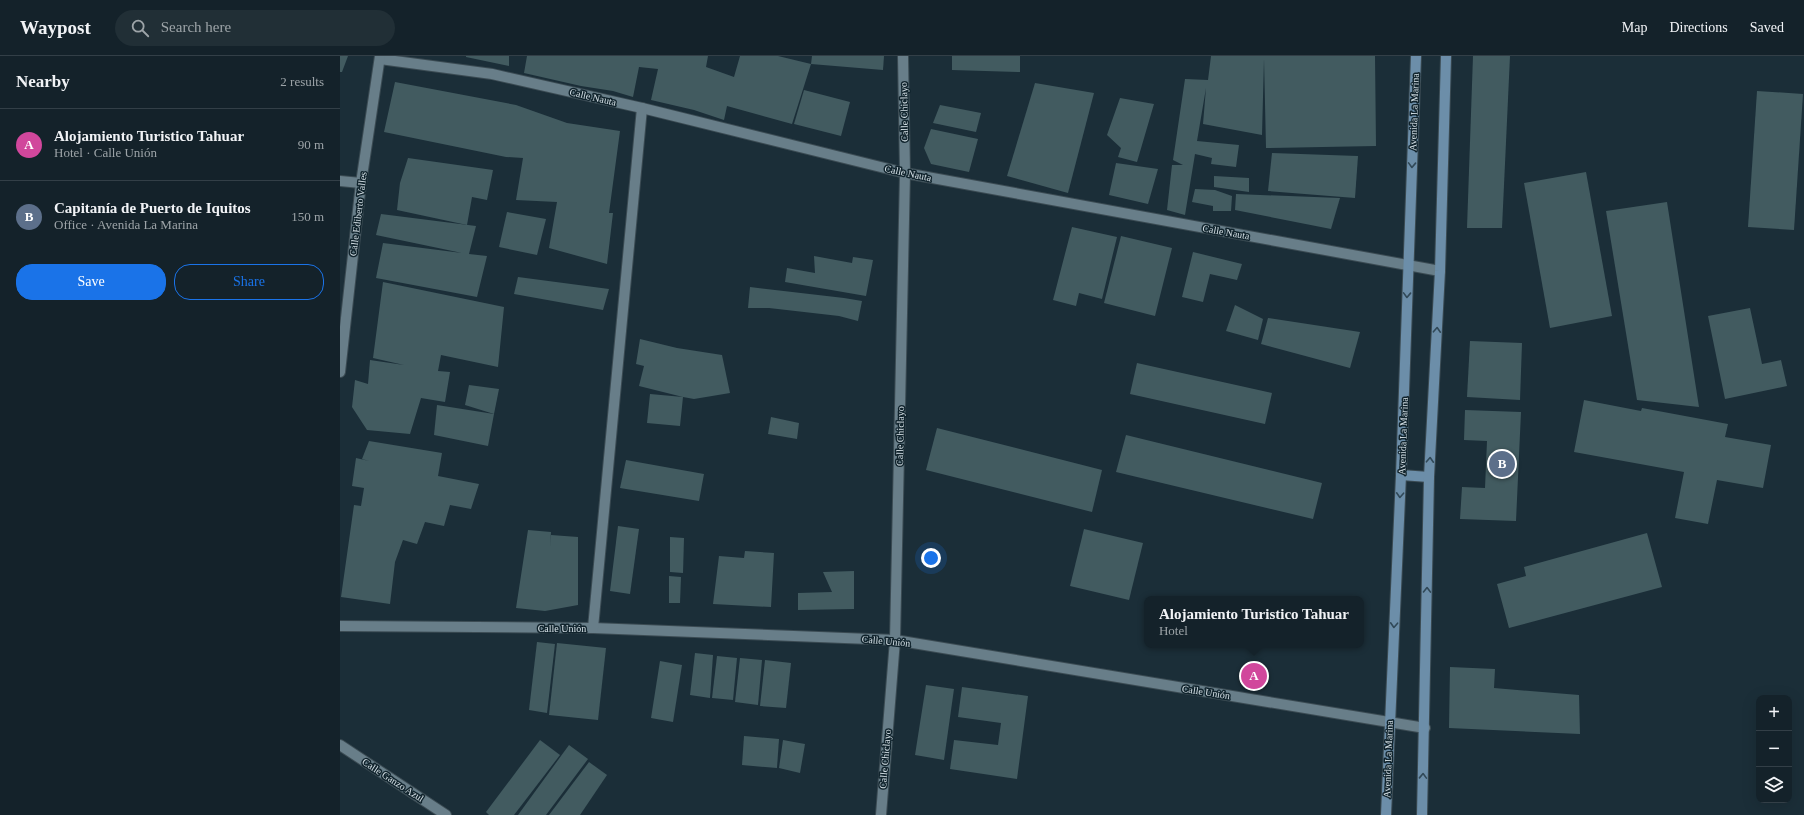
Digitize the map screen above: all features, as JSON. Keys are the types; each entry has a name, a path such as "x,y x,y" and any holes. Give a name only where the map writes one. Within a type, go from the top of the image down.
{"main road":[{"name":"Avenida La Marina","path":"1386,815 1401,475 1416,56"},
{"path":"1422,815 1429,477 1440,271 1446,56"},
{"path":"1401,475 1429,477"}],"street":[{"name":"Calle Chiclayo","path":"881,815 895,640 905,173 903,56"},
{"name":"Calle Nauta","path":"380,57 492,74 642,108 905,173 1440,271"},
{"name":"Calle Ediberto Valles","path":"340,372 361,183 380,57"},
{"path":"593,628 642,108"},
{"path":"340,181 361,183"},
{"name":"Calle Unión","path":"340,626 593,628 895,640 1425,728"},
{"name":"Calle Ganzo Azul","path":"340,745 446,815"}],"building":[{"path":"340,56 348,56 342,72 340,72"},
{"path":"509,56 509,66 466,57"},
{"path":"527,56 708,56 706,67 734,77 740,56 778,56 811,64 792,124 727,106 724,120 694,110 651,100 658,69 639,67 633,97 613,91 581,86 524,73"},
{"path":"812,56 884,56 883,70 811,64"},
{"path":"952,56 1020,56 1020,72 952,70"},
{"path":"1211,56 1375,56 1376,146 1266,148 1264,59 1262,135 1203,124 1206,88 1197,141 1239,145 1236,167 1211,164 1212,158 1195,154 1185,215 1167,210 1172,165 1183,165 1173,160 1185,79 1208,80"},
{"path":"1473,56 1510,56 1502,228 1467,228"},
{"path":"395,82 516,105 567,123 620,131 609,213 613,213 607,264 549,248 557,202 516,200 523,158 506,157 384,132"},
{"path":"1035,83 1094,93 1068,193 1007,176"},
{"path":"804,90 850,102 841,136 794,124"},
{"path":"1757,91 1803,94 1794,230 1748,227"},
{"path":"1120,98 1154,104 1137,162 1118,157 1121,148 1107,135"},
{"path":"940,105 981,113 976,132 933,123"},
{"path":"931,129 978,139 969,172 931,164 924,148"},
{"path":"1272,153 1358,156 1355,198 1268,191"},
{"path":"408,158 493,170 487,200 472,197 467,225 397,210 400,183"},
{"path":"1116,163 1158,169 1148,204 1109,195"},
{"path":"1586,172 1612,316 1550,328 1524,183"},
{"path":"1214,176 1249,178 1249,192 1214,187"},
{"path":"1195,189 1215,190 1232,196 1231,211 1213,211 1213,206 1192,202"},
{"path":"1236,194 1340,198 1331,229 1235,210"},
{"path":"1667,202 1699,407 1637,400 1606,211"},
{"path":"507,212 546,219 537,255 499,247"},
{"path":"381,214 476,226 469,254 487,256 477,297 376,278 383,243 462,253 376,235"},
{"path":"1072,227 1117,237 1102,299 1079,293 1076,306 1053,300"},
{"path":"1121,236 1172,248 1155,316 1104,303"},
{"path":"1193,252 1242,264 1237,280 1210,274 1203,302 1182,297"},
{"path":"814,256 852,263 853,257 873,260 866,296 785,282 787,268 815,273"},
{"path":"518,277 609,289 603,310 514,294"},
{"path":"383,282 504,307 498,367 441,355 438,371 450,372 445,402 421,398 410,434 367,430 352,407 355,380 368,384 370,360 404,365 373,358"},
{"path":"750,287 862,301 858,321 839,316 769,308 748,308"},
{"path":"1235,305 1263,319 1258,340 1226,331"},
{"path":"1750,308 1762,364 1781,360 1787,386 1725,399 1708,316"},
{"path":"1268,318 1360,332 1350,368 1261,344"},
{"path":"640,339 677,348 722,355 730,393 694,399 639,386 644,366 636,364"},
{"path":"1470,341 1522,343 1520,400 1467,397"},
{"path":"1137,363 1272,393 1265,424 1130,394"},
{"path":"469,385 499,389 494,414 465,405"},
{"path":"650,394 683,397 680,426 647,423"},
{"path":"1584,400 1641,411 1642,408 1728,424 1725,437 1771,445 1763,488 1717,480 1708,524 1675,518 1684,472 1574,452"},
{"path":"437,405 494,414 488,446 434,435"},
{"path":"1465,410 1521,412 1516,521 1460,519 1462,487 1485,488 1487,441 1464,440"},
{"path":"771,417 799,423 797,439 768,434"},
{"path":"937,428 1102,470 1092,512 926,470"},
{"path":"1126,435 1322,483 1313,519 1116,472"},
{"path":"369,441 442,453 438,476 479,484 471,509 450,505 444,526 425,522 417,544 403,540 395,562 390,604 341,597 354,505 361,506 364,488 352,486 356,458 369,461 362,459"},
{"path":"626,460 704,474 699,501 620,488"},
{"path":"618,526 639,529 630,594 610,591"},
{"path":"1084,529 1143,543 1129,600 1070,586"},
{"path":"528,530 551,532 550,548 551,535 578,537 578,605 545,611 516,608"},
{"path":"1647,533 1662,587 1509,628 1497,584 1526,576 1524,567"},
{"path":"670,537 684,538 683,573 670,572"},
{"path":"745,551 774,553 771,607 713,604 719,556 744,558"},
{"path":"854,571 854,609 798,610 798,593 832,592 823,572"},
{"path":"669,576 681,577 680,603 669,603"},
{"path":"537,642 555,644 547,713 529,710"},
{"path":"557,643 606,648 598,720 549,715"},
{"path":"695,653 713,655 710,698 690,695"},
{"path":"717,656 737,658 733,700 712,698"},
{"path":"740,658 762,660 758,705 735,702"},
{"path":"765,660 791,663 786,708 760,706"},
{"path":"660,661 682,665 673,722 651,718"},
{"path":"1450,667 1495,669 1494,688 1579,695 1580,734 1449,728"},
{"path":"926,685 954,689 944,760 915,755"},
{"path":"962,687 1028,696 1017,779 950,769 954,740 998,745 1001,723 958,717"},
{"path":"744,736 779,739 777,768 742,765"},
{"path":"540,740 560,755 514,815 489,815 486,812"},
{"path":"783,740 805,744 800,773 779,768"},
{"path":"569,745 588,759 546,815 518,815"},
{"path":"589,762 607,775 580,815 549,815"}],"place":[{"name":"Capitanía de Puerto de Iquitos","path":"1502,464"},
{"name":"Alojamiento Turistico Tahuar","path":"1254,676"}]}
